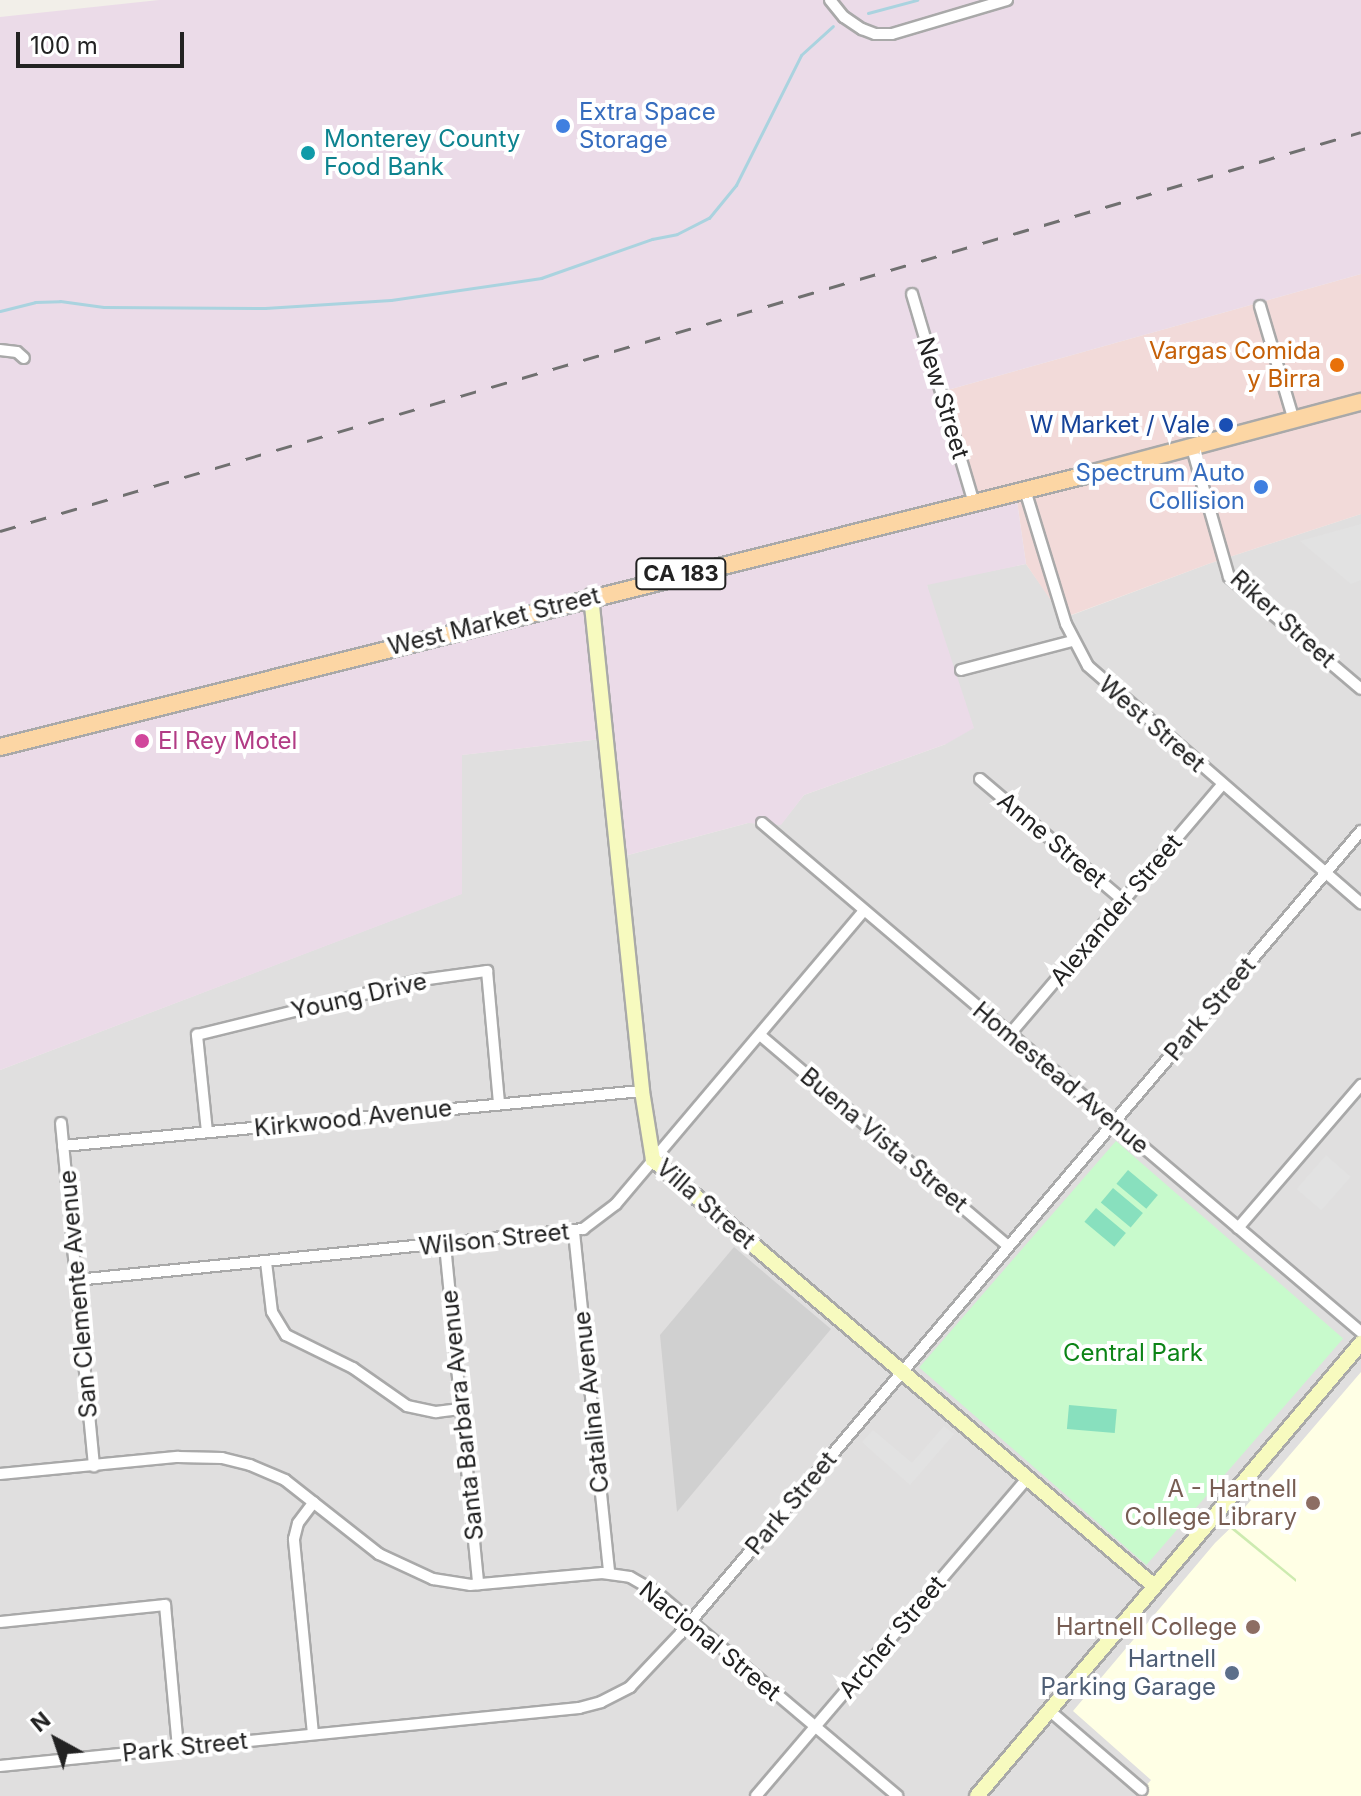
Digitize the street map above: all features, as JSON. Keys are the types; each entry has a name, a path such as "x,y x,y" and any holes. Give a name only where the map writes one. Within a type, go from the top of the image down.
{"main road":[{"name":"West Market Street","path":"0,747 591,596 1192,448 1361,402"}],"street":[{"path":"830,0 844,17 875,34 892,34 1007,0"},
{"name":"New Street","path":"912,294 974,503"},
{"path":"1260,306 1294,421"},
{"path":"0,350 17,352 24,358"},
{"name":"Riker Street","path":"1192,448 1229,577 1361,689"},
{"name":"West Street","path":"1025,490 1072,641 1102,682 1361,903"},
{"name":"Villa Street","path":"591,596 642,1091 653,1160 1154,1586"},
{"path":"961,670 1072,641"},
{"name":"Anne Street","path":"980,779 1124,901"},
{"name":"Alexander Street","path":"1010,1034 1222,785"},
{"name":"Homestead Avenue","path":"762,823 1361,1332"},
{"name":"Park Street","path":"0,1766 590,1706 622,1692 638,1681 690,1621 1361,831"},
{"name":"Wilson Street","path":"76,1280 574,1232 608,1213 864,911"},
{"name":"Young Drive","path":"207,1132 197,1035 421,980 487,971 499,1103"},
{"name":"Buena Vista Street","path":"760,1035 1008,1246"},
{"path":"1238,1228 1361,1085"},
{"name":"Kirkwood Avenue","path":"63,1146 642,1091"},
{"name":"San Clemente Avenue","path":"61,1123 94,1466"},
{"name":"Catalina Avenue","path":"574,1232 609,1572"},
{"name":"Santa Barbara Avenue","path":"445,1245 478,1584"},
{"path":"266,1262 272,1312 286,1335 353,1368 407,1406 436,1412 462,1409"},
{"path":"977,1796 1361,1343"},
{"name":"Nacional Street","path":"0,1474 190,1456 222,1458 270,1472 392,1563 433,1579 478,1584 609,1572 647,1585 897,1796"},
{"name":"Archer Street","path":"756,1796 1027,1479"},
{"path":"313,1734 294,1539 298,1523 314,1502"},
{"path":"0,1622 165,1605 178,1747"},
{"path":"1050,1711 1142,1790"}],"shaded area":[{"path":"159,0 1361,0 1361,274 944,391 978,493 1015,487 1026,564 927,585 974,728 946,744 804,795 781,825 748,823 628,855 601,739 462,755 462,894 0,1070 0,17"},
{"path":"1361,274 1361,514 1208,564 1063,618 1026,564 1015,487 978,494 944,391"},
{"path":"1361,514 1361,1796 0,1796 0,1070 461,894 461,755 601,739 628,855 748,823 781,824 804,795 946,744 927,584 1026,564 1064,618 1208,564"},
{"path":"1361,524 1361,580 1351,584 1300,541"},
{"path":"1326,1155 1351,1177 1321,1211 1296,1189"},
{"path":"734,1247 831,1329 677,1512 660,1335"},
{"name":"Hartnell College","path":"1361,1372 1361,1796 1137,1796 1151,1780 1073,1711 1215,1543 1244,1515 1245,1507"},
{"path":"944,1426 954,1434 910,1485 862,1442 873,1430 912,1463"}],"green space":[{"name":"Central Park","path":"1116,1141 1343,1338 1146,1565 919,1367"},
{"path":"1128,1170 1158,1195 1146,1209 1116,1184"},
{"path":"1113,1188 1143,1213 1131,1228 1101,1203"},
{"path":"1096,1208 1126,1233 1114,1247 1084,1222"},
{"path":"1069,1405 1117,1409 1115,1433 1067,1429"},
{"path":"1233,1527 1296,1579 1296,1582 1231,1529"}],"waterway":[{"path":"868,13 917,0"},
{"path":"0,311 35,302 60,301 104,307 265,308 391,300 541,278 652,239 677,234 709,218 736,185 801,55 833,26"}],"railway":[{"path":"0,531 1361,132"}],"place":[{"name":"Extra Space Storage","path":"563,126"},
{"name":"Monterey County Food Bank","path":"308,153"},
{"name":"Vargas Comida y Birra","path":"1337,365"},
{"name":"W Market / Vale","path":"1226,425"},
{"name":"Spectrum Auto Collision","path":"1261,487"},
{"name":"El Rey Motel","path":"142,741"},
{"name":"A - Hartnell College Library","path":"1313,1503"},
{"name":"Hartnell College","path":"1253,1627"},
{"name":"Hartnell Parking Garage","path":"1232,1673"}]}
